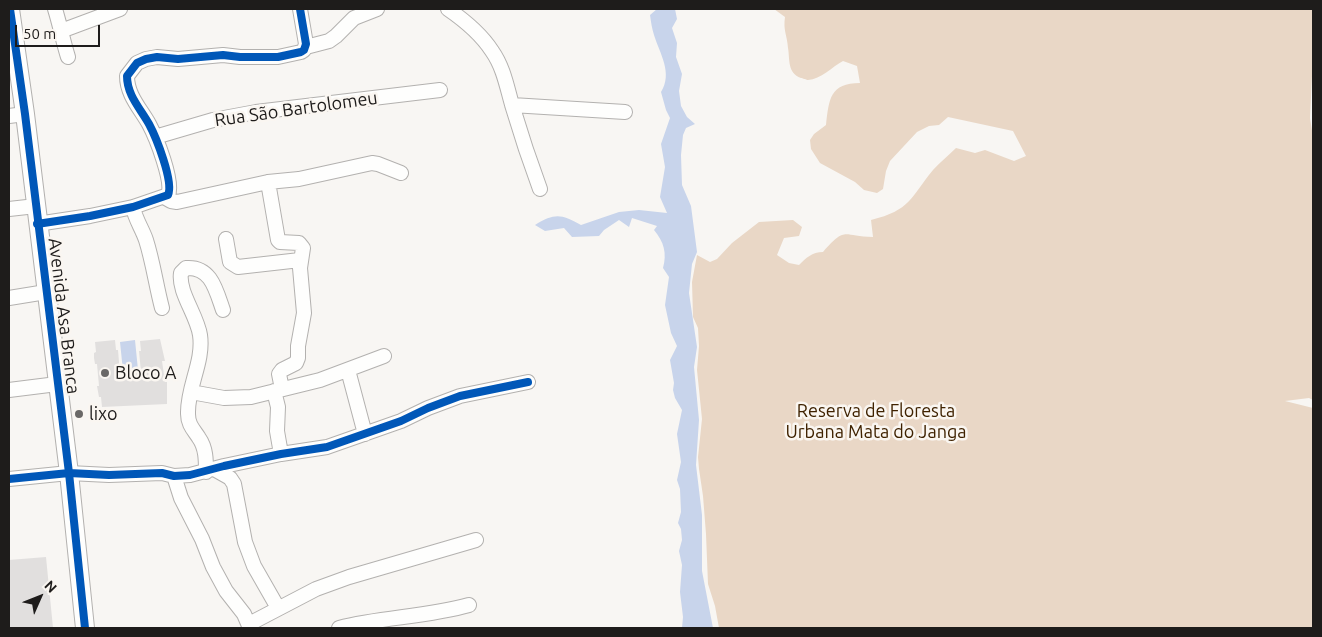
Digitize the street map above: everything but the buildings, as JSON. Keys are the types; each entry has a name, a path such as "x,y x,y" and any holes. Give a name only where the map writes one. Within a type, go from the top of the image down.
{"street":[{"name":"Avenida Asa Branca","path":"10,9 17,115 36,206 85,628"},
{"path":"55,9 68,57"},
{"path":"61,31 120,9"},
{"path":"38,224 133,207 164,198 168,195 170,188 155,137 129,91 128,76 137,63 146,59 230,56 240,58 278,57 301,52 306,44 300,9"},
{"path":"306,44 328,41 336,36 354,18 377,9"},
{"path":"448,9 479,35 492,51 506,79 512,105 540,188"},
{"name":"Rua São Bartolomeu","path":"155,137 213,120 256,112 440,90"},
{"path":"512,105 624,112"},
{"path":"164,198 177,202 268,182 299,179 372,163 401,173"},
{"path":"268,182 278,240 280,242 300,244 303,248 300,260 304,304 298,358 296,363 282,370 279,374 276,431 281,454"},
{"path":"9,209 36,206"},
{"path":"133,207 153,266 162,308"},
{"path":"226,240 230,262 238,267 300,260"},
{"path":"223,310 209,277 199,269 186,268 181,273 180,278 200,336 199,359 188,414 189,422 203,448 210,470 230,478 234,484 245,542 254,566 278,608"},
{"path":"9,298 46,292"},
{"path":"191,392 233,399 251,397 299,386 384,356"},
{"path":"348,370 365,434"},
{"path":"9,480 68,473 109,475 162,473 174,476 210,470 281,454 327,447 401,421 460,396 528,382"},
{"path":"9,390 57,384"},
{"path":"174,476 181,498 226,591 244,614 250,626 278,608 348,577 476,540"},
{"path":"339,628 469,605"}],"green space":[{"name":"Reserva de Floresta Urbana Mata do Janga","path":"774,9 1313,9 1310,118 1313,137 1313,400 1309,398 1285,401 1313,408 1313,628 719,628 708,584 706,534 698,457 702,419 697,370 698,328 693,317 692,282 697,255 710,262 717,259 732,243 759,222 793,220 802,227 799,236 784,238 777,255 789,263 799,265 812,254 823,252 841,235 873,237 871,220 894,212 908,202 933,170 956,148 975,153 985,150 1014,161 1026,156 1013,131 948,117 939,125 929,126 917,132 890,161 883,189 877,193 864,190 855,182 820,163 811,149 810,140 814,134 826,125 830,100 837,89 842,86 860,83 857,66 843,61 813,79 807,80 797,76 793,73 790,65 785,17"}],"water":[{"path":"657,9 675,9 677,19 672,28 677,43 676,57 682,74 679,91 681,106 687,117 695,124 686,128 683,135 681,155 682,185 691,206 697,252 692,264 689,293 697,347 694,367 699,420 696,465 702,515 702,571 713,628 682,628 683,617 680,592 682,565 679,551 682,540 681,529 678,523 681,512 680,489 677,480 681,462 677,434 682,410 673,390 674,383 670,360 677,346 671,333 665,305 669,277 663,268 664,248 654,230 657,226 632,218 629,227 619,220 604,230 599,236 572,237 564,228 545,231 535,225 548,218 558,216 581,225 619,212 639,210 667,213 660,197 665,167 661,144 670,118 661,92 666,78 666,71 653,33 650,15"},
{"path":"135,340 138,370 123,371 120,342"}],"cycle path":[{"path":"10,9 25,114 69,473 85,628"},
{"path":"37,224 133,207 168,195 169,180 160,149 149,124 129,89 127,76 137,63 157,57 178,59 223,55 278,57 301,52 306,44 300,9"},
{"path":"9,479 69,473 109,475 162,473 174,476 190,475 281,454 327,447 401,421 460,396 528,382"}],"place":[{"name":"Bloco A","path":"105,373"},
{"name":"lixo","path":"79,414"}]}
